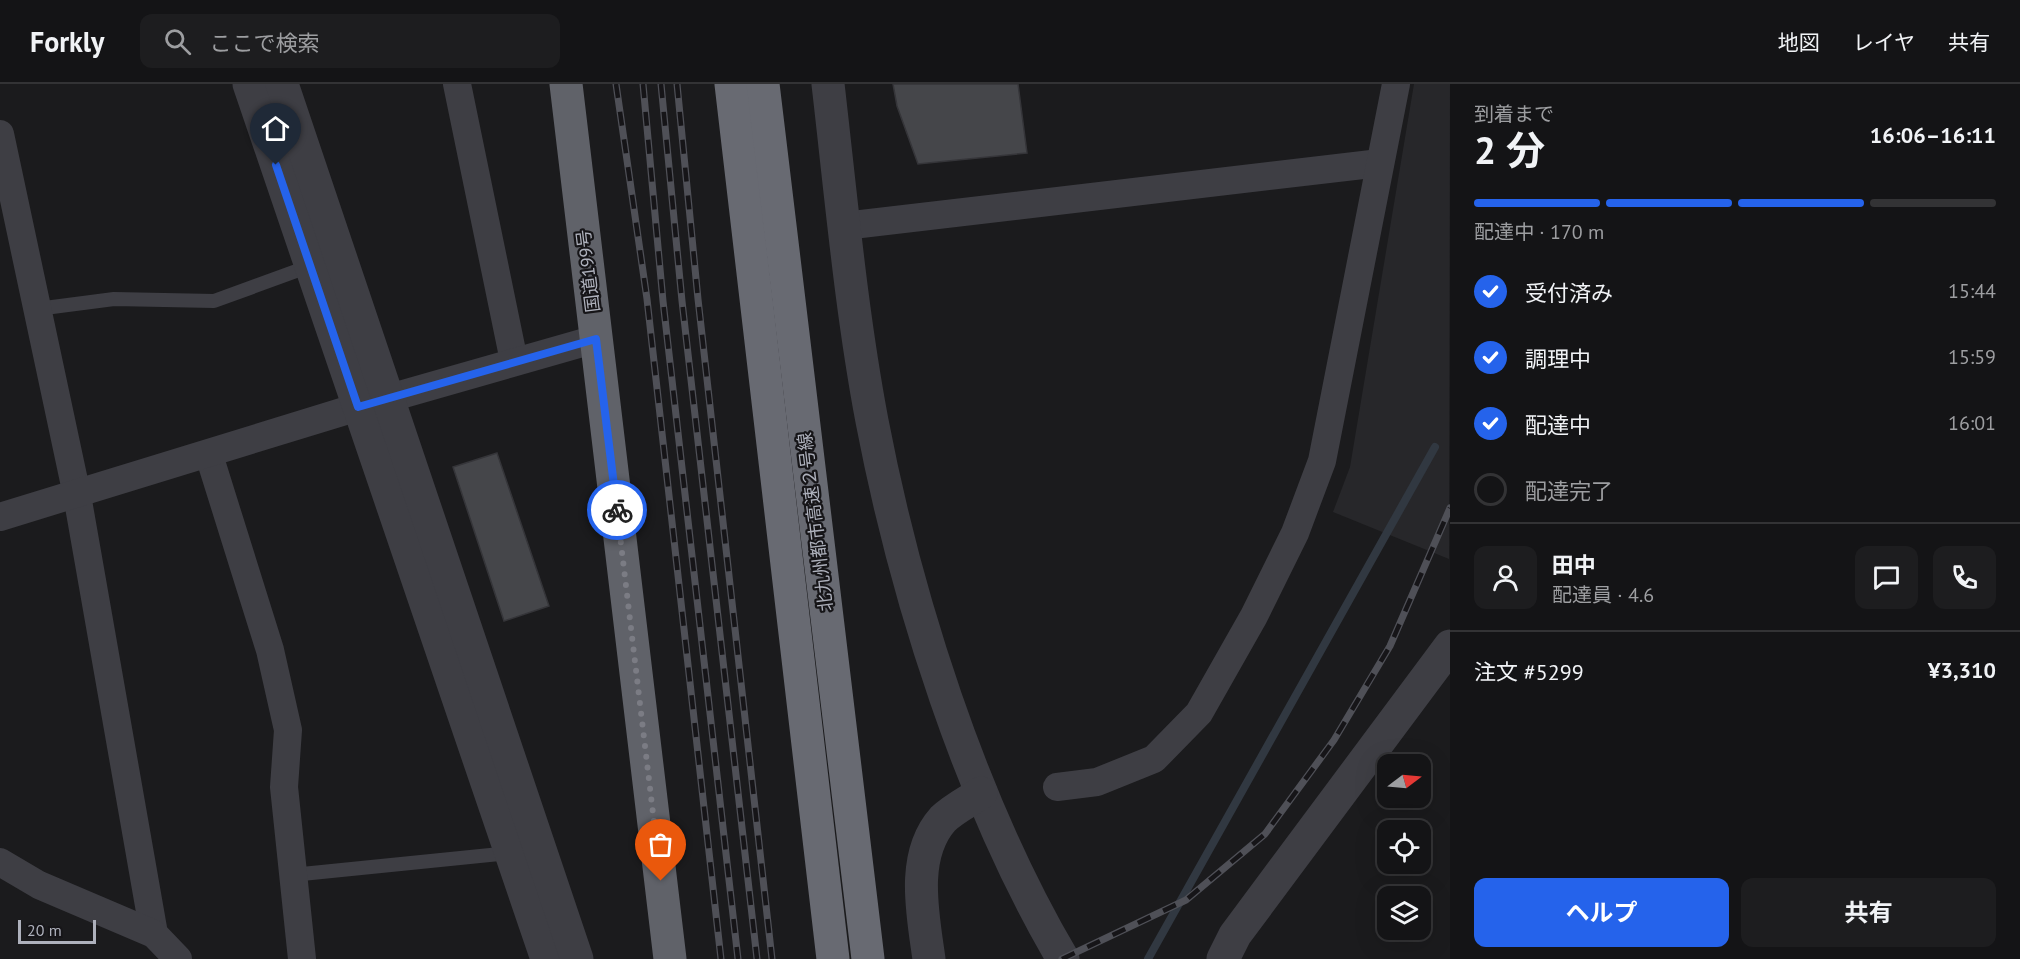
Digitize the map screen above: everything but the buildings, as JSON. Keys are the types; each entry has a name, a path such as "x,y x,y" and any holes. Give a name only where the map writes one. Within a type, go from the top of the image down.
{"highway":[{"name":"国道199号","path":"566,84 669,943"},
{"name":"北九州都市高速２号線","path":"731,84 833,956"},
{"name":"北九州都市高速２号線","path":"763,84 867,954"}],"street":[{"path":"249,84 547,959"},
{"path":"282,84 577,959"},
{"path":"457,84 514,361"},
{"path":"828,84 844,226 872,420 904,561 981,793 1063,959"},
{"path":"1057,787 1097,782 1154,759 1199,713 1254,616 1295,533 1322,461 1396,84"},
{"path":"0,134 77,495 154,934"},
{"path":"844,226 1380,163"},
{"path":"0,518 358,407 596,339"},
{"path":"209,455 270,650 288,730 284,787 302,959"},
{"path":"1223,959 1235,935 1450,646"},
{"path":"929,959 922,879 927,844 943,819 981,793"},
{"path":"0,862 39,885 154,934 178,959"}],"lane":[{"path":"37,309 114,299 214,301 310,266"},
{"path":"292,875 511,853"}],"shaded area":[{"path":"1414,84 1450,84 1449,559 1333,512 1350,467"}],"waterway":[{"path":"1148,959 1435,447"}],"railway":[{"path":"616,84 647,299 721,959"},
{"path":"643,84 663,301 738,959"},
{"path":"661,84 682,301 757,959"},
{"path":"677,84 698,299 772,959"},
{"path":"1062,959 1186,900 1265,834 1334,740 1390,646 1450,508"}],"way so far":[{"path":"617,510 661,881"}],"route":[{"path":"276,165 358,407 596,339 617,510"}]}
